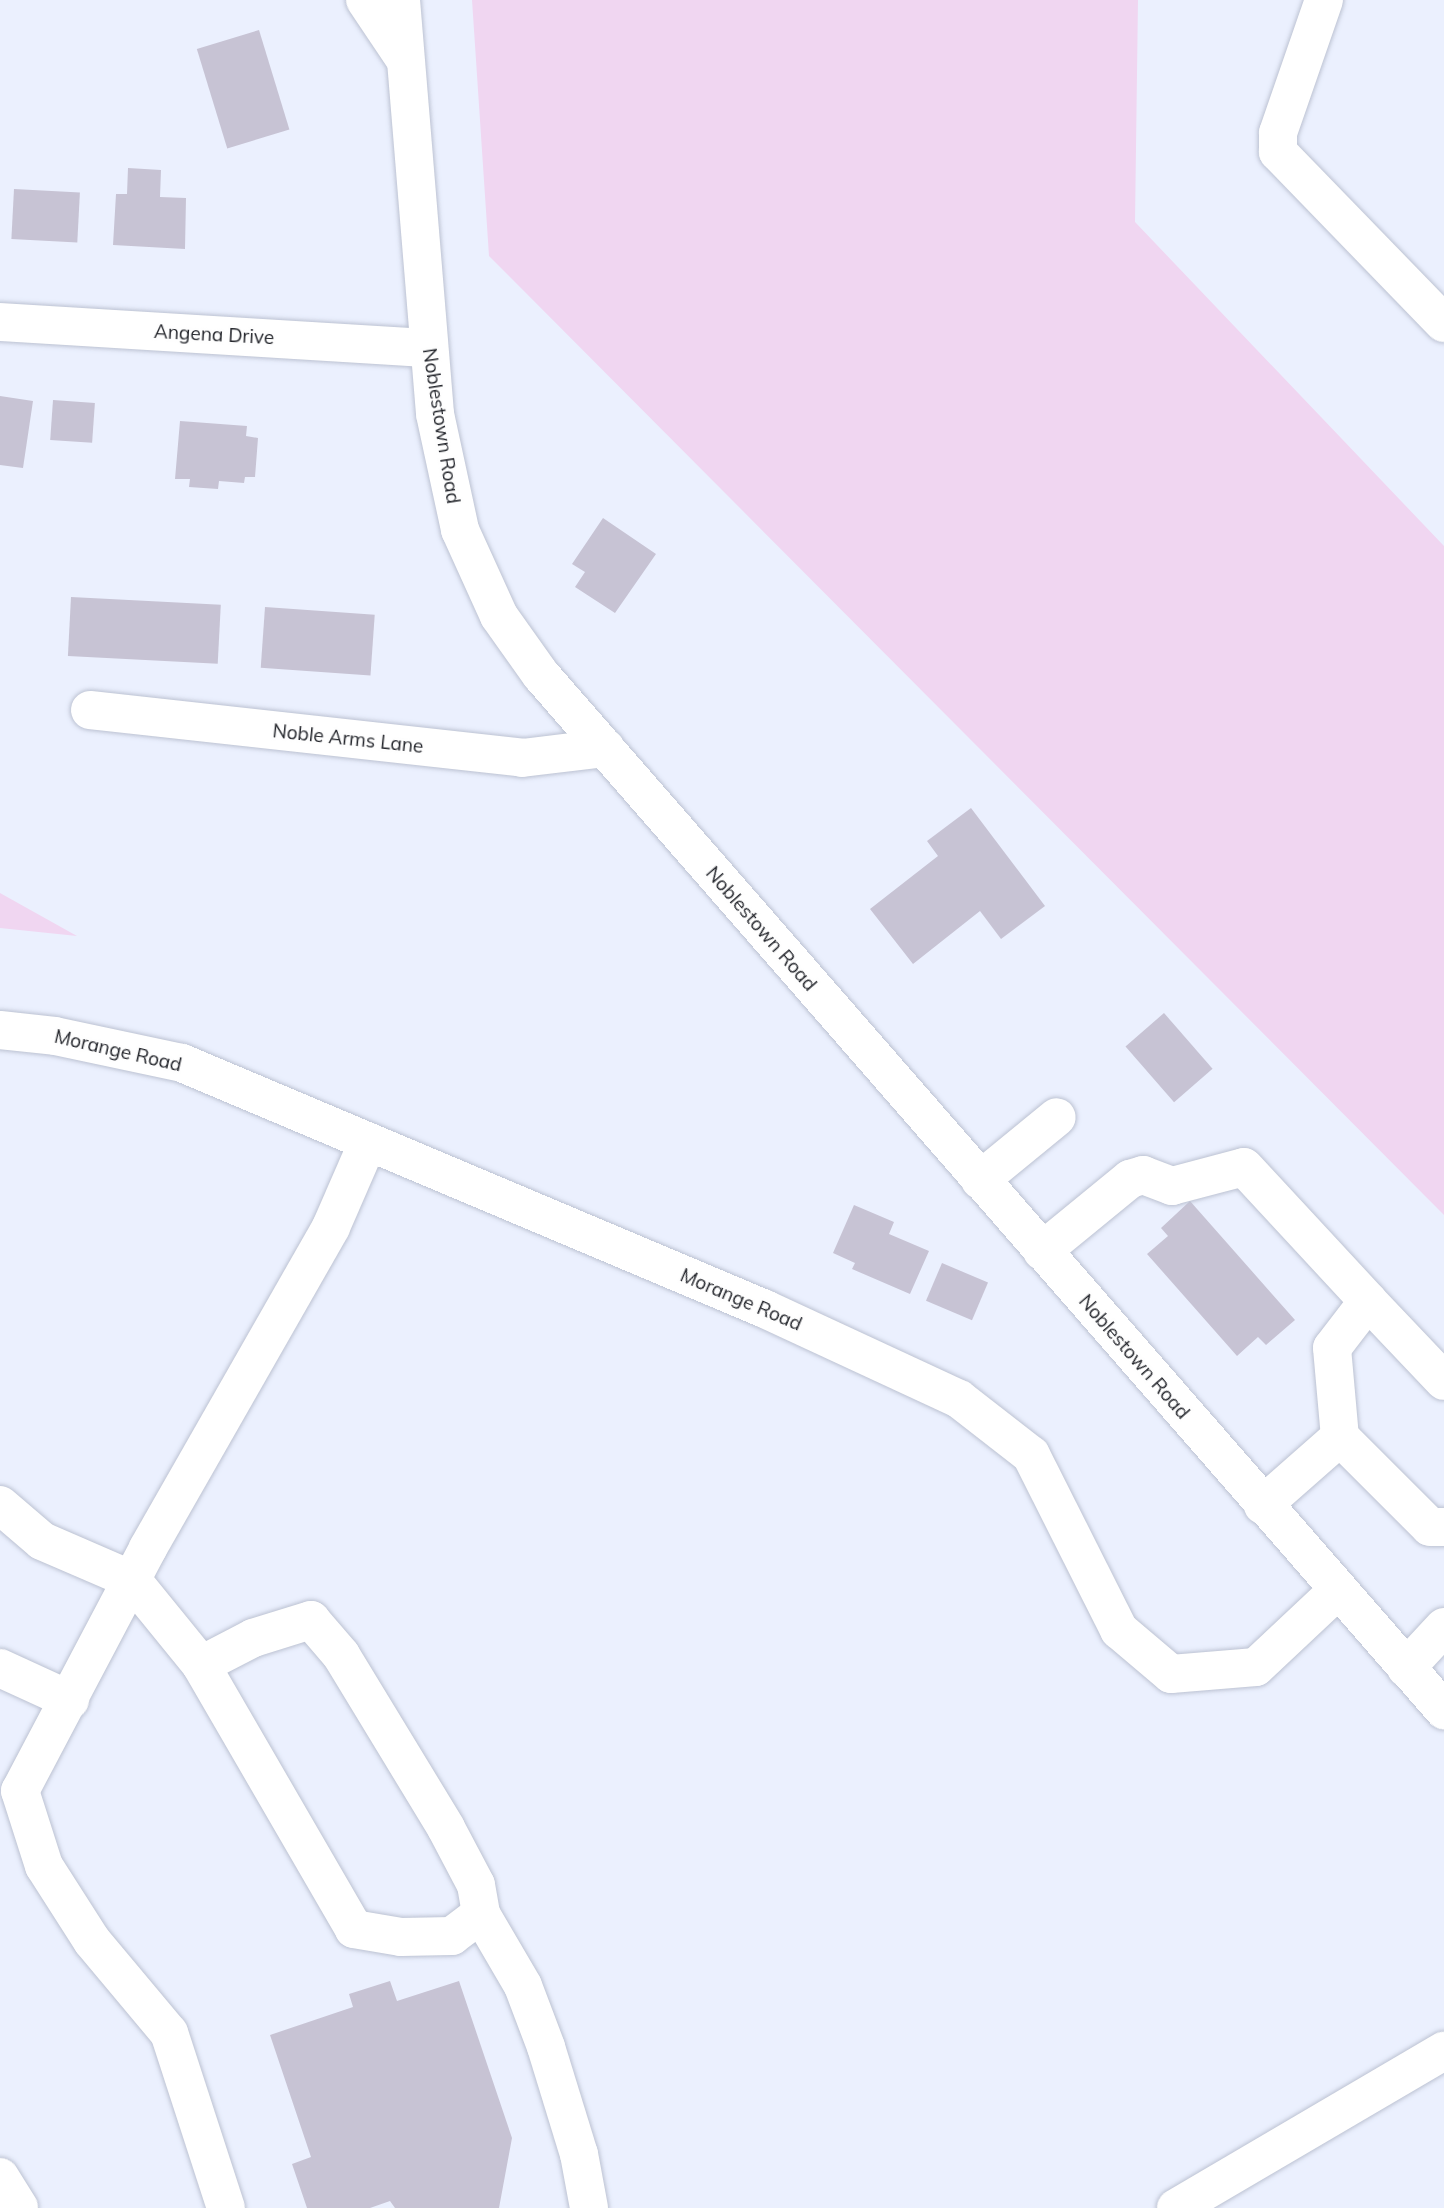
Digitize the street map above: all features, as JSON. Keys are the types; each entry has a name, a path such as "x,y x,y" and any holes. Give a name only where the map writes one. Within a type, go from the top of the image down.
{"street":[{"path":"365,0 404,58"},
{"name":"Noblestown Road","path":"401,0 427,348 445,475 477,573 499,617 541,675 1337,1591 1444,1710"},
{"path":"1324,0 1278,133 1278,152 1444,323"},
{"name":"Angena Drive","path":"0,322 427,348"},
{"name":"Noble Arms Lane","path":"90,710 522,758 605,748"},
{"name":"Morange Road","path":"0,1030 55,1035 182,1063 765,1309 959,1399 1031,1455 1118,1630 1171,1674 1256,1667 1337,1591"},
{"path":"980,1180 1056,1117"},
{"path":"226,2208 169,2033 92,1941 10,1807 70,1700 132,1580 331,1227 368,1142"},
{"path":"1042,1251 1130,1179 1143,1175 1172,1186 1244,1167 1444,1381"},
{"path":"1368,1301 1332,1348 1340,1437 1430,1527 1444,1527"},
{"path":"1262,1505 1340,1437"},
{"path":"0,1505 42,1541 132,1580 201,1665 354,1928 401,1937 452,1936 481,1914"},
{"path":"201,1665 253,1638 311,1620 341,1655 446,1828 476,1885 481,1914 523,1986 546,2047 579,2154 589,2208"},
{"path":"1406,1668 1444,1627"},
{"path":"0,1668 70,1700"},
{"path":"1176,2208 1444,2051"},
{"path":"0,2177 19,2208"}],"shaded area":[{"path":"472,0 1138,0 1135,222 1444,546 1444,1215 489,256"},
{"path":"0,893 77,936 0,928"}],"building":[{"path":"259,30 289,129 227,148 197,49"},
{"path":"128,168 161,170 160,197 186,198 185,249 113,245 116,194 127,194"},
{"path":"14,189 80,192 77,242 11,239"},
{"path":"0,396 33,401 23,468 0,465"},
{"path":"53,400 95,403 92,443 50,440"},
{"path":"180,421 247,426 246,436 258,438 255,477 245,477 244,483 219,481 218,489 189,487 190,479 175,479"},
{"path":"603,518 656,554 615,613 575,587 585,572 572,564"},
{"path":"71,597 221,605 218,664 68,656"},
{"path":"265,607 375,615 370,676 261,668"},
{"path":"971,808 1045,906 1001,939 980,911 913,964 870,909 938,856 927,841"},
{"path":"1164,1013 1213,1069 1174,1102 1126,1046"},
{"path":"1190,1201 1295,1320 1266,1345 1258,1337 1237,1356 1147,1254 1168,1236 1161,1228"},
{"path":"854,1205 894,1222 889,1234 929,1251 910,1294 852,1269 855,1263 833,1253"},
{"path":"942,1263 988,1283 972,1320 926,1301"},
{"path":"390,1981 397,2001 459,1981 512,2138 499,2208 395,2208 390,2201 370,2208 307,2208 292,2164 311,2157 270,2035 353,2007 349,1994"}]}
